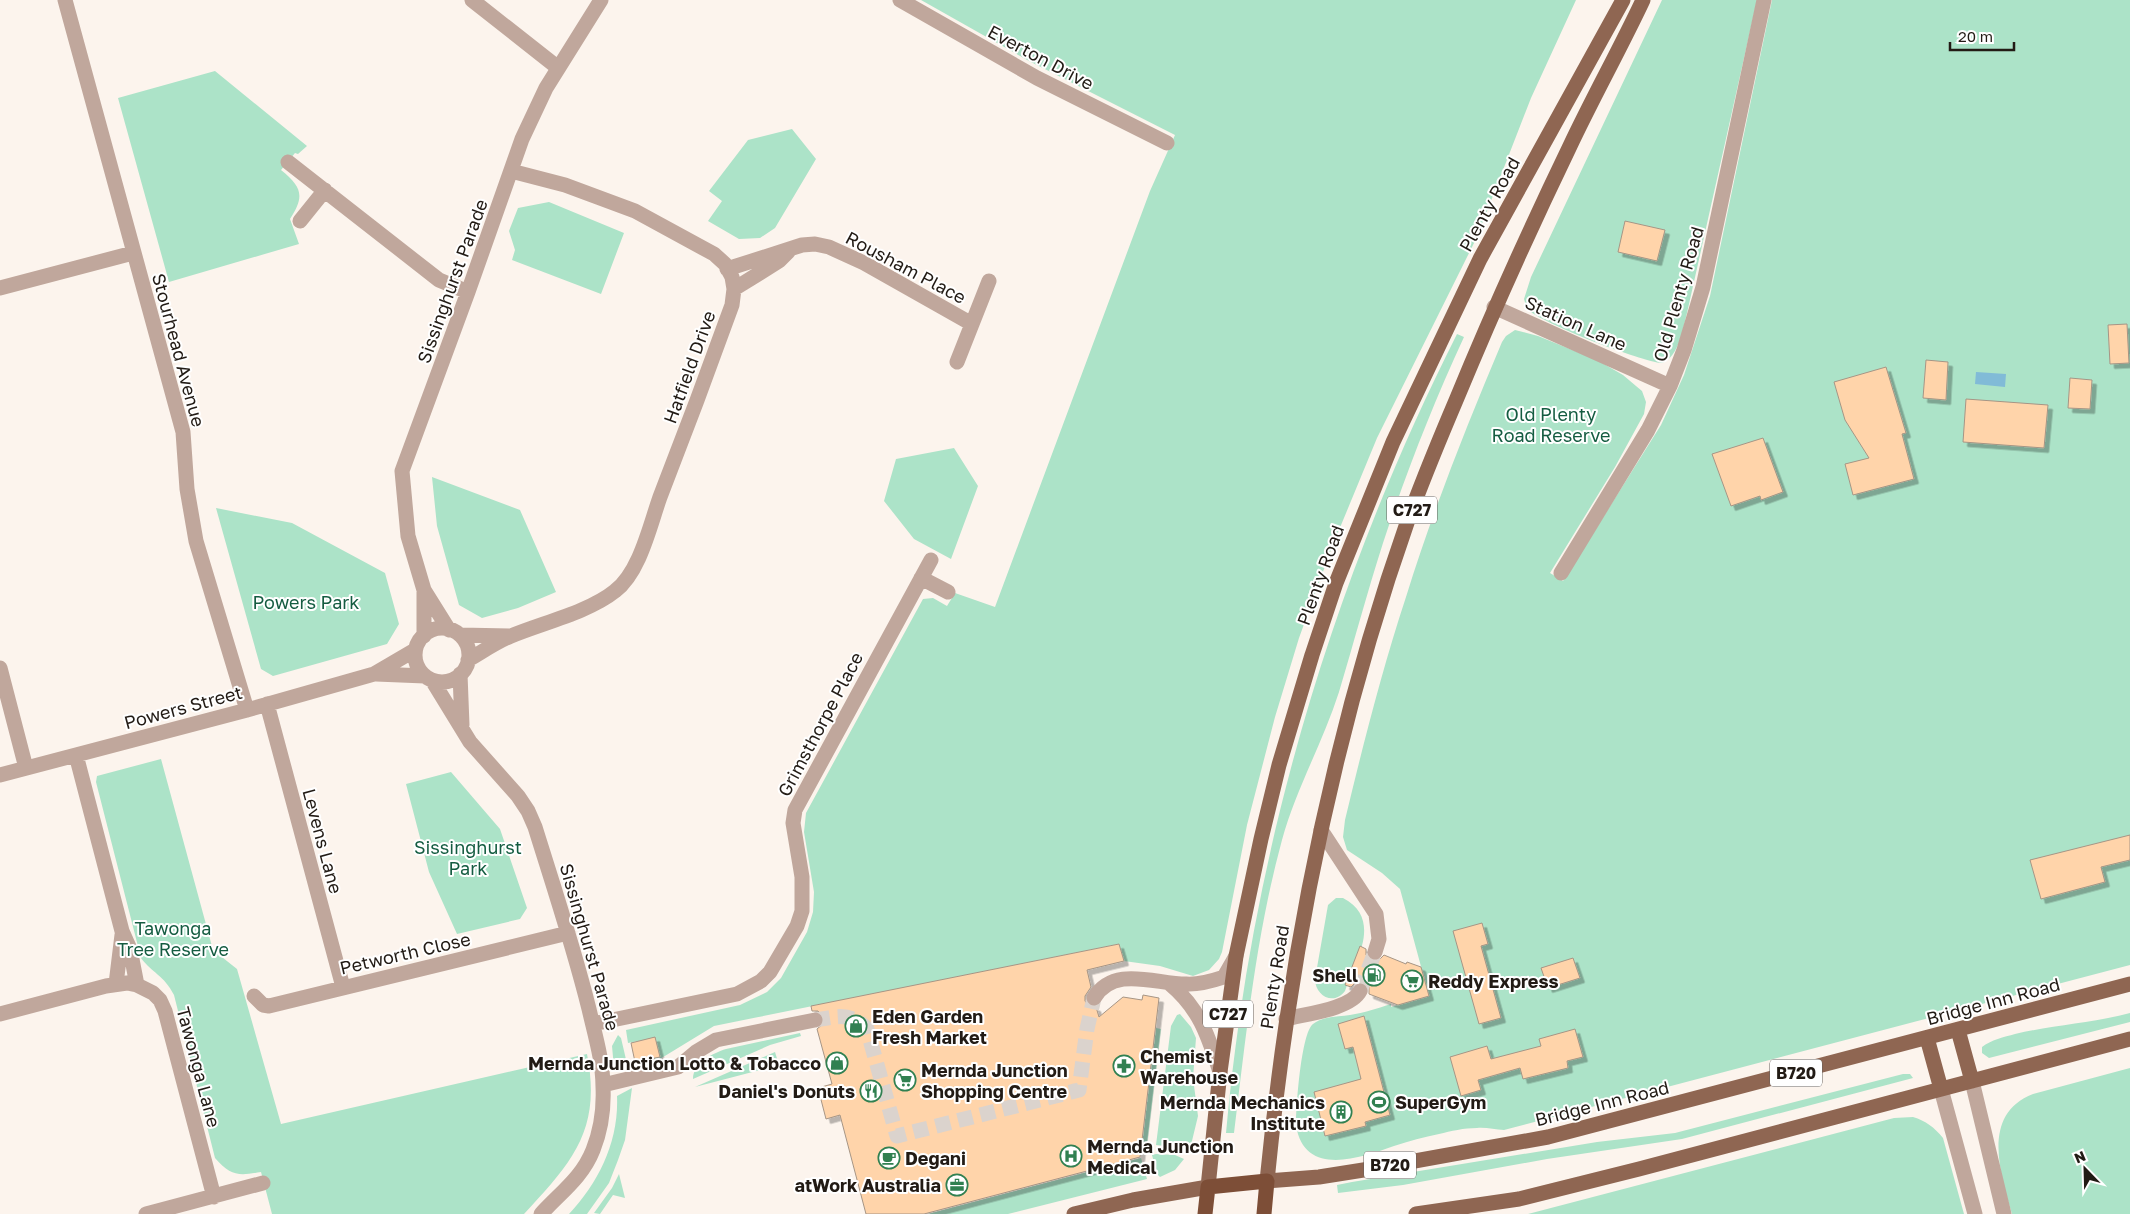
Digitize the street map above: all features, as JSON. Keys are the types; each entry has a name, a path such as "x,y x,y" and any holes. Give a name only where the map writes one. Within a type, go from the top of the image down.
{"highway":[{"name":"Bridge Inn Road","path":"1208,1187 1267,1181"},
{"name":"Plenty Road","path":"1264,1214 1267,1181"},
{"name":"Plenty Road","path":"1205,1214 1208,1187"}],"main road":[{"name":"Plenty Road","path":"1208,1187 1220,1072 1236,956 1260,839 1279,765 1312,655 1363,513 1400,427 1480,259 1623,0"},
{"name":"Plenty Road","path":"1267,1181 1286,1019 1301,928 1321,830 1362,667 1408,520 1494,307 1570,144 1643,0"},
{"name":"Bridge Inn Road","path":"1267,1181 1319,1177 1522,1142 1639,1114 2130,984"},
{"path":"1958,1030 1972,1081"},
{"path":"1927,1038 1941,1089"},
{"path":"1469,1214 1518,1199 2130,1039"},
{"name":"Bridge Inn Road","path":"1074,1214 1132,1200 1208,1187"},
{"path":"1416,1214 1518,1199"}],"street":[{"name":"Stourhead Avenue","path":"65,0 183,432 187,489 199,556 247,710"},
{"path":"472,0 557,67"},
{"name":"Sissinghurst Parade","path":"424,636 424,590 408,536 402,471 522,139 557,67 601,0"},
{"name":"Everton Drive","path":"900,0 1037,78 1167,143"},
{"name":"Old Plenty Road","path":"1560,572 1636,451 1670,386 1684,350 1703,287 1764,0"},
{"path":"288,162 439,280 468,292"},
{"name":"Hatfield Drive","path":"468,660 511,636 533,629 598,601 614,592 629,575 642,547 714,357 732,305 734,289 732,277 728,269 714,254 635,211 565,186 511,171"},
{"path":"300,221 325,190"},
{"name":"Rousham Place","path":"728,269 792,249 815,244 829,247 844,253 972,324"},
{"name":"Rousham Place","path":"734,289 772,265 792,249"},
{"path":"0,288 133,253"},
{"name":"Rousham Place","path":"957,362 989,281"},
{"name":"Station Lane","path":"1494,307 1670,386"},
{"name":"Grimsthorpe Place","path":"593,1024 737,994 761,981 770,972 797,926 802,911 802,877 792,823 795,810 931,560"},
{"path":"921,578 948,592"},
{"name":"Sissinghurst Parade","path":"424,590 454,632"},
{"path":"436,629 454,632 467,646 468,660 460,674 447,681 429,678 417,664 415,650 424,636 436,629"},
{"name":"Hatfield Drive","path":"454,632 511,636"},
{"name":"Powers Street","path":"0,775 247,710 374,674 415,650"},
{"path":"0,668 26,768"},
{"name":"Powers Street","path":"374,674 429,678"},
{"name":"Sissinghurst Parade","path":"460,674 462,726"},
{"name":"Sissinghurst Parade","path":"429,678 462,726 470,742 518,796 528,811 581,974 593,1024 603,1085 601,1124 593,1151 579,1176 541,1214"},
{"name":"Levens Lane","path":"266,704 343,987"},
{"path":"0,1014 116,984 138,984 130,949 122,931 76,754"},
{"path":"1321,830 1376,914 1379,939 1375,952"},
{"path":"116,984 122,931"},
{"name":"Petworth Close","path":"254,996 259,1002 269,1006 568,933"},
{"path":"1094,998 1103,986 1120,979 1137,978 1170,984 1200,983 1224,977 1236,956"},
{"name":"Tawonga Lane","path":"138,984 153,993 160,1000 165,1011 214,1197"},
{"path":"1170,984 1184,995 1198,1014 1220,1072"},
{"path":"1286,1019 1346,1004 1356,998 1360,991"},
{"path":"603,1085 678,1067 696,1052 716,1040 815,1020"},
{"path":"1972,1081 2004,1214"},
{"path":"1941,1089 1975,1214"},
{"path":"146,1214 263,1183"}],"green space":[{"path":"921,0 1576,0 1531,98 1477,237 1377,438 1332,547 1299,638 1275,717 1247,825 1222,952 1219,959 1209,970 1193,976 1160,966 1124,961 1119,944 714,1026 655,1062 636,1066 635,1062 659,1057 655,1038 628,1043 626,1030 740,1005 767,992 781,978 807,932 813,912 814,892 804,832 806,813 923,599 933,598 947,606 955,593 995,607 1150,191 1175,135 1029,61"},
{"path":"1662,0 1757,0 1684,326 1673,355 1662,363 1614,349 1551,323 1527,309 1524,299 1531,277"},
{"name":"Old Plenty Road Reserve","path":"1772,0 2130,0 2130,965 1504,1130 1462,1129 1416,1139 1350,1159 1335,1160 1322,1158 1310,1152 1301,1142 1296,1125 1302,1055 1309,1030 1317,1021 1326,1018 1360,1013 1391,1004 1391,1007 1429,996 1400,889 1382,873 1347,850 1343,837 1345,820 1389,652 1416,564 1451,468 1502,342 1506,336 1515,330 1538,336 1597,360 1623,375 1642,391 1646,402 1644,414 1615,467 1550,573 1563,581 1661,425 1684,375 1710,296"},
{"path":"215,71 307,146 298,154 295,153 281,170 293,182 299,192 298,204 290,219 299,244 169,282 118,98"},
{"path":"792,129 816,159 775,228 760,238 739,239 708,221 722,201 709,191 748,140"},
{"path":"549,202 624,233 601,294 512,260 515,250 509,231 518,208"},
{"path":"1457,334 1464,337 1420,439 1401,491 1377,562 1333,711 1295,802 1282,840 1265,912 1248,1022 1234,1133 1226,1133 1238,1029 1255,926 1277,824 1304,723 1335,623 1371,525 1412,429"},
{"path":"954,448 978,486 951,559 914,539 884,501 896,459"},
{"path":"432,477 520,510 556,592 518,608 482,618 459,605 437,526"},
{"name":"Powers Park","path":"216,508 292,523 385,573 399,624 387,644 273,676 261,669"},
{"name":"Tawonga Tree Reserve","path":"161,759 213,950 237,969 281,1124 587,1054 591,1081 590,1104 586,1124 579,1143 569,1161 556,1178 524,1214 272,1214 261,1172 235,1173 215,1158 174,995 162,978 141,958 96,782 97,776"},
{"name":"Sissinghurst Park","path":"451,772 500,829 527,908 520,919 457,934 429,872 406,784"},
{"path":"1336,898 1343,898 1355,907 1362,917 1364,928 1360,953 1345,991 1336,998 1331,998 1326,997 1318,990 1315,979 1328,905"},
{"path":"2130,1013 2130,1022 1989,1058 1982,1053 1982,1047 2011,1035"},
{"path":"1180,1014 1191,1027 1196,1038 1193,1078 1198,1116 1191,1145 1183,1148 1156,1145 1171,1026 1177,1015"},
{"path":"1156,1028 1161,1029 1147,1145 1142,1145"},
{"path":"800,1033 801,1036 770,1045 693,1079 696,1068 715,1053"},
{"path":"618,1035 621,1038 628,1068 614,1068 612,1046"},
{"path":"775,1052 779,1065 695,1087"},
{"path":"2130,1068 2130,1214 2012,1214 2003,1181 1998,1146 2000,1130 2006,1115 2017,1103 2033,1094"},
{"path":"1903,1074 1910,1074 1913,1078 1682,1139 1547,1159 1403,1185 1338,1193 1337,1185 1352,1182 1597,1142 1675,1133"},
{"path":"632,1088 625,1140 609,1183 587,1214 569,1214 580,1202 605,1160 615,1129 617,1096"},
{"path":"1913,1117 1930,1125 1943,1138 1964,1214 1528,1214 1894,1118"},
{"path":"1152,1155 1175,1155 1184,1159 1175,1170 1160,1177 1157,1174"},
{"path":"1141,1158 1147,1179 1008,1214 928,1214"},
{"path":"619,1174 625,1198 613,1195 600,1214 594,1213 612,1188"}],"water":[{"path":"1976,372 2006,374 2005,387 1975,384"}],"building":[{"path":"1625,221 1665,230 1657,261 1618,252"},
{"path":"2127,324 2129,363 2110,364 2108,325"},
{"path":"1926,360 1948,362 1946,400 1923,398"},
{"path":"1886,367 1906,433 1902,434 1914,479 1853,495 1845,464 1869,458 1845,420 1834,382"},
{"path":"2070,378 2092,380 2090,409 2068,408"},
{"path":"1966,399 2048,405 2044,448 1963,442"},
{"path":"1763,438 1783,492 1761,500 1760,496 1731,506 1712,454"},
{"path":"2130,835 2130,860 2101,867 2105,882 2041,899 2030,860"},
{"path":"1482,923 1488,944 1481,946 1501,1018 1479,1024 1453,931"},
{"path":"1119,944 1124,961 1087,970 1091,987 1085,996 1085,1001 1088,1005 1096,1007 1099,1017 1123,997 1142,1000 1143,995 1159,998 1140,1157 924,1214 866,1214 840,1115 826,1119 818,1088 832,1084 817,1029 824,1023 824,1018 818,1011 812,1011 811,1006"},
{"path":"1360,946 1366,949 1366,955 1372,961 1378,961 1384,955 1406,964 1407,962 1421,967 1429,996 1398,1005 1369,994 1369,987 1362,982 1356,982 1351,987 1345,985"},
{"path":"1573,958 1580,978 1548,988 1541,968"},
{"path":"1364,1016 1390,1115 1365,1122 1366,1126 1325,1136 1314,1092 1361,1079 1353,1047 1345,1049 1338,1024"},
{"path":"1575,1029 1583,1057 1567,1061 1568,1068 1523,1079 1520,1068 1478,1080 1481,1090 1461,1096 1450,1057 1487,1046 1491,1059 1541,1046 1539,1039"},
{"path":"655,1037 660,1057 635,1062 631,1043"}],"tunnel":[{"path":"1360,991 1375,952"},
{"path":"815,1020 849,1017 861,1023 867,1029 897,1136 1079,1090 1087,1029 1094,998"}],"place":[{"name":"Shell","path":"1374,975"},
{"name":"Reddy Express","path":"1412,981"},
{"name":"Eden Garden Fresh Market","path":"856,1026"},
{"name":"Mernda Junction Lotto & Tobacco","path":"837,1063"},
{"name":"Chemist Warehouse","path":"1124,1066"},
{"name":"Mernda Junction Shopping Centre","path":"905,1080"},
{"name":"Daniel's Donuts","path":"871,1091"},
{"name":"SuperGym","path":"1379,1102"},
{"name":"Mernda Mechanics Institute","path":"1341,1112"},
{"name":"Mernda Junction Medical","path":"1071,1156"},
{"name":"Degani","path":"889,1158"},
{"name":"atWork Australia","path":"957,1185"}]}
